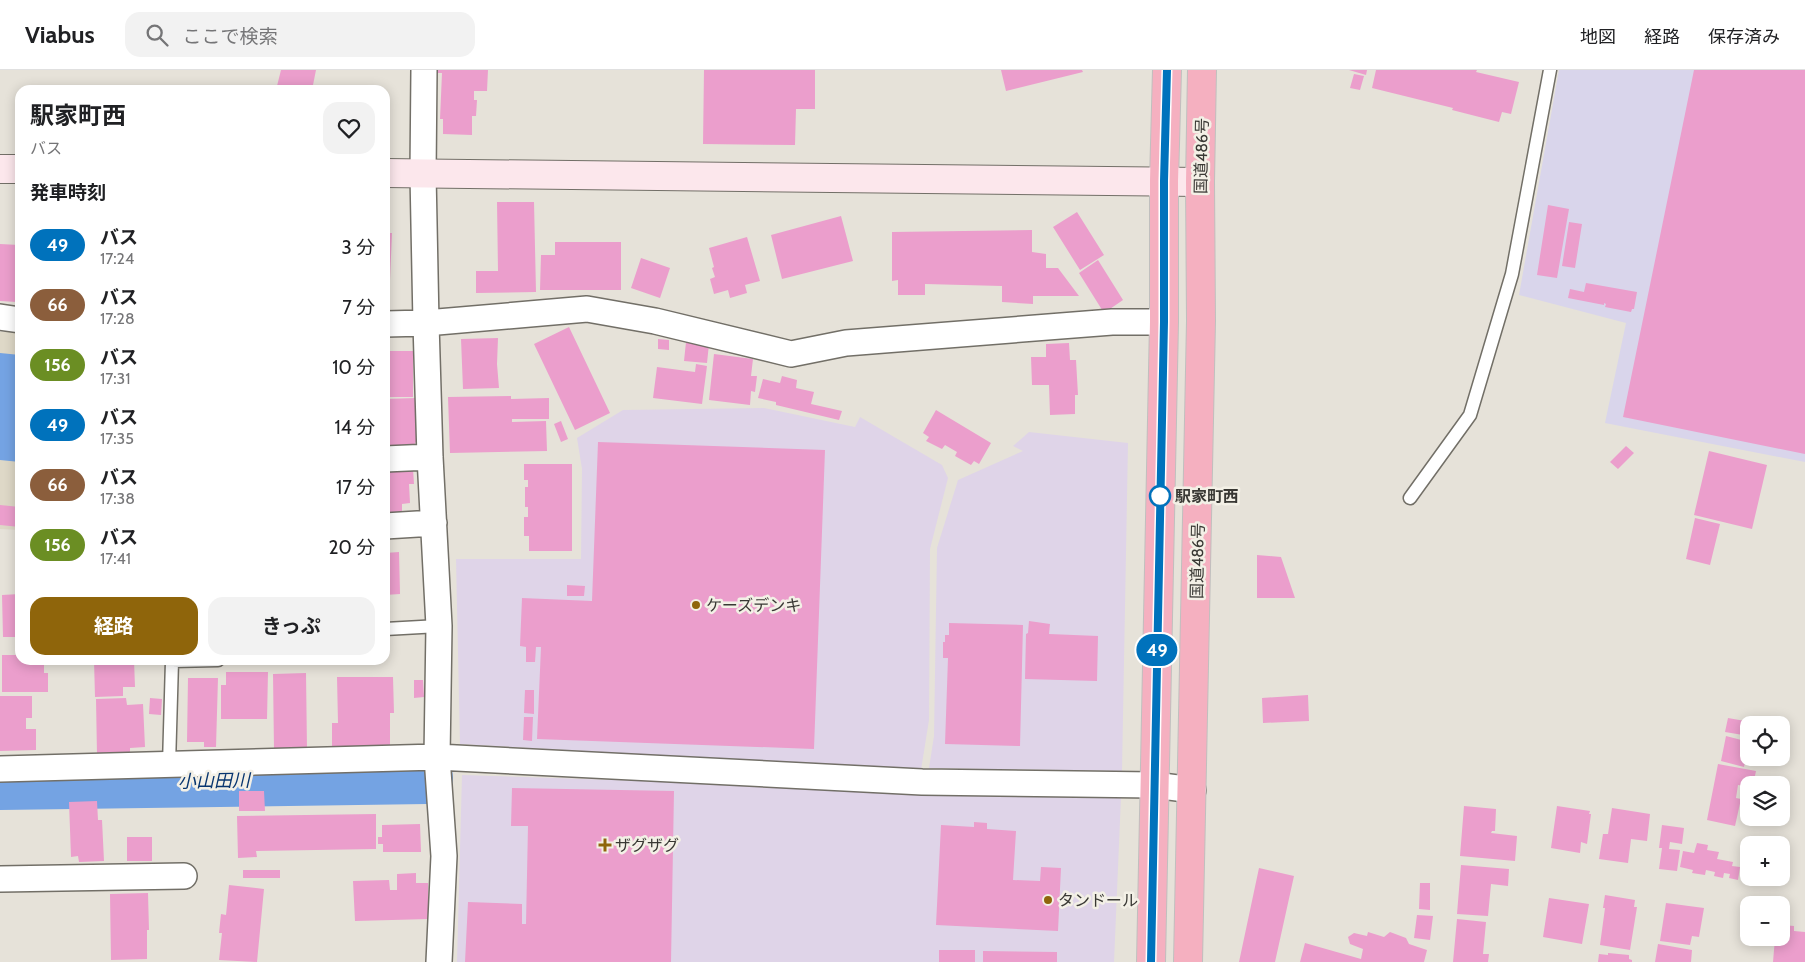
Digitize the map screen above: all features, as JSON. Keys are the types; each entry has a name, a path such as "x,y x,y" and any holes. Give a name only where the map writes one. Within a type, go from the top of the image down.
{"highway":[{"path":"1151,962 1164,322 1164,181 1167,70"},
{"name":"国道486号","path":"1188,962 1193,790 1201,321 1200,182 1202,70"}],"street":[{"path":"424,70 423,174 426,323 430,457 439,626 437,757 444,856 439,962"},
{"path":"0,169 15,169"},
{"path":"390,173 1200,182"},
{"path":"390,324 426,323 588,310 655,321 791,354 846,342 1112,322 1164,322"},
{"path":"0,317 15,319"},
{"path":"390,459 430,457"},
{"path":"390,526 434,523"},
{"path":"0,770 437,757 922,782 1154,785 1193,790"},
{"path":"0,879 184,876"}],"lane":[{"path":"1410,498 1470,416 1512,274 1550,70"},
{"path":"390,629 439,626"},
{"path":"169,765 172,665"}],"shaded area":[{"path":"1559,70 1805,70 1805,462 1605,423 1626,323 1519,295"},
{"path":"0,332 15,332 15,530 0,529"},
{"path":"764,408 855,427 860,417 942,465 948,478 930,549 929,720 921,770 460,744 456,559 581,559 582,469 577,438 623,410"},
{"path":"1029,432 1128,443 1122,771 929,768 934,736 937,548 958,480 1023,451 1013,446"},
{"path":"462,775 1121,797 1114,962 457,962"}],"water":[{"path":"0,353 15,354 15,462 0,460"}],"building":[{"path":"281,70 316,70 313,85 277,85"},
{"path":"436,70 488,70 487,91 474,91 474,100 477,100 476,116 472,116 472,135 443,134 443,119 440,119 442,73 436,73"},
{"path":"704,70 815,70 815,109 796,109 795,145 703,144"},
{"path":"1001,70 1082,70 1083,72 1006,91"},
{"path":"1349,70 1367,70 1366,75"},
{"path":"1376,70 1477,70 1476,72 1519,82 1511,114 1502,112 1499,122 1452,110 1453,108 1372,88"},
{"path":"1694,70 1805,70 1805,454 1623,417"},
{"path":"1354,74 1364,76 1360,90 1350,88"},
{"path":"497,202 534,202 536,292 476,293 476,271 498,271"},
{"path":"1548,205 1569,209 1557,278 1537,275"},
{"path":"1077,212 1104,255 1080,270 1053,227"},
{"path":"841,216 853,261 782,279 771,235"},
{"path":"1569,222 1582,224 1575,268 1562,266"},
{"path":"1032,230 1032,252 1046,254 1046,268 1058,268 1079,296 1033,296 1033,304 1002,302 1002,286 925,284 925,295 898,295 898,280 892,281 892,232"},
{"path":"390,233 392,233 390,280"},
{"path":"747,237 760,281 745,285 747,293 730,298 728,290 714,294 710,279 715,277 712,268 714,267 709,248"},
{"path":"555,242 621,242 621,290 540,290 541,255 555,255"},
{"path":"0,244 15,245 15,302 0,301"},
{"path":"641,258 670,268 660,298 631,288"},
{"path":"1098,260 1123,300 1104,313 1079,273"},
{"path":"1586,283 1637,292 1634,309 1631,312 1605,307 1606,304 1604,303 1604,305 1568,298 1570,289 1584,292"},
{"path":"569,327 610,413 575,430 534,344"},
{"path":"498,338 497,364 499,388 463,389 461,339"},
{"path":"658,339 669,340 669,350 658,349"},
{"path":"686,342 709,344 707,363 684,361"},
{"path":"1069,343 1070,360 1076,360 1078,395 1075,395 1075,414 1050,415 1049,385 1032,385 1031,357 1046,357 1046,344"},
{"path":"390,351 413,351 413,397 390,397"},
{"path":"714,354 753,359 751,376 757,376 755,392 751,391 750,405 709,400"},
{"path":"696,364 707,366 702,404 653,398 657,367 695,372"},
{"path":"782,376 797,380 796,388 814,392 811,404 842,411 839,420 776,405 776,402 758,398 763,379 780,383"},
{"path":"511,396 511,399 549,398 549,419 512,419 512,422 546,421 547,451 450,453 448,397"},
{"path":"416,398 417,440 414,445 390,445 390,399"},
{"path":"936,410 991,443 979,464 974,461 971,465 955,456 957,452 945,445 942,449 926,441 929,437 923,433"},
{"path":"561,421 568,439 561,442 554,424"},
{"path":"598,442 825,450 814,749 537,739 541,647 536,647 535,662 526,662 526,647 520,646 522,598 592,601"},
{"path":"1626,446 1634,453 1618,469 1610,462"},
{"path":"1709,451 1767,465 1752,529 1694,515"},
{"path":"524,464 572,464 572,551 529,551 529,536 524,536 524,517 528,517 528,507 525,507 525,487 528,487 528,480 524,480"},
{"path":"413,469 414,484 409,484 410,503 402,504 402,512 390,513 390,471"},
{"path":"0,505 15,506 15,526 0,525"},
{"path":"1695,518 1720,524 1710,565 1686,559"},
{"path":"399,552 400,594 390,595 390,553"},
{"path":"1257,555 1281,557 1295,598 1257,598"},
{"path":"567,585 585,586 584,596 567,596"},
{"path":"15,594 15,637 3,637 2,595"},
{"path":"1029,621 1050,624 1049,634 1098,636 1097,681 1025,679 1026,634 1028,633"},
{"path":"949,623 1023,625 1020,746 945,744 948,658 943,658 943,642 945,642 945,635 949,635"},
{"path":"2,655 15,655 15,665 44,665 44,673 48,673 48,692 2,692"},
{"path":"94,665 134,665 135,687 123,687 123,696 95,697"},
{"path":"226,672 268,672 267,719 221,719 221,685 226,685"},
{"path":"306,673 307,750 274,750 273,674"},
{"path":"337,677 393,677 394,713 390,713 390,751 332,751 332,723 338,723"},
{"path":"188,678 218,678 216,747 204,747 204,742 187,742"},
{"path":"414,680 423,680 424,697 414,698"},
{"path":"525,690 534,690 534,714 524,713"},
{"path":"1308,695 1309,721 1263,723 1262,698"},
{"path":"0,696 32,696 32,718 26,718 26,729 36,729 36,750 0,751"},
{"path":"126,698 127,705 143,704 145,747 130,748 130,753 97,755 96,699"},
{"path":"150,698 162,699 161,715 149,714"},
{"path":"524,717 533,717 532,741 523,740"},
{"path":"1728,718 1740,720 1740,734 1725,732"},
{"path":"1726,736 1740,740 1740,766 1721,761"},
{"path":"1718,764 1756,771 1755,776 1740,776 1740,785 1738,785 1736,798 1740,799 1740,804 1735,826 1707,820"},
{"path":"512,788 674,791 671,962 465,962 468,902 522,904 522,924 526,924 528,826 511,826"},
{"path":"239,791 264,791 265,811 239,811"},
{"path":"97,801 98,820 102,820 104,861 79,862 78,856 71,857 69,802"},
{"path":"1464,806 1496,809 1495,831 1491,833 1517,836 1515,861 1460,856"},
{"path":"1557,806 1590,811 1587,844 1581,842 1580,853 1551,848"},
{"path":"1612,808 1650,814 1647,841 1631,839 1628,863 1599,859 1603,834 1608,834"},
{"path":"376,814 376,849 256,851 257,857 238,858 237,816"},
{"path":"974,822 987,823 987,829 1016,831 1013,880 1040,881 1041,867 1061,868 1058,931 936,925 941,825 974,827"},
{"path":"420,824 421,852 383,852 383,844 378,844 378,837 382,837 382,825"},
{"path":"1662,825 1684,828 1682,844 1670,842 1669,849 1680,850 1677,871 1659,869 1662,848 1659,848"},
{"path":"127,837 152,837 152,861 127,861"},
{"path":"1697,843 1708,845 1707,850 1719,852 1717,859 1733,862 1732,866 1740,867 1738,880 1729,878 1730,874 1724,873 1723,878 1714,876 1715,872 1706,870 1705,875 1692,873 1693,870 1680,867 1683,851 1694,853"},
{"path":"1461,865 1509,869 1508,886 1491,884 1488,916 1457,914"},
{"path":"1259,868 1294,876 1275,962 1239,962"},
{"path":"243,870 280,870 280,878 243,878"},
{"path":"416,873 416,883 428,883 429,919 355,921 353,881 389,880 390,890 397,890 397,874"},
{"path":"1420,883 1430,883 1430,910 1419,909"},
{"path":"229,885 264,889 257,962 219,960 222,933 219,933 221,914 226,915"},
{"path":"148,893 149,930 147,930 147,959 111,960 110,894"},
{"path":"1605,895 1635,900 1634,907 1637,907 1630,950 1600,945"},
{"path":"1549,898 1589,904 1582,944 1543,937"},
{"path":"1666,903 1704,908 1699,937 1692,936 1690,945 1660,941"},
{"path":"1417,915 1433,916 1430,940 1414,938"},
{"path":"1457,919 1486,922 1483,954 1489,954 1488,962 1453,962"},
{"path":"1790,926 1794,926 1794,931 1805,932 1805,962 1773,962 1774,946 1790,946"},
{"path":"1368,932 1384,937 1390,932 1406,938 1409,944 1427,950 1424,962 1300,962 1305,943 1361,959 1363,949 1350,944 1348,937 1354,933 1367,936"},
{"path":"1658,944 1692,950 1691,962 1655,962"},
{"path":"939,950 975,950 975,962 939,962"},
{"path":"983,951 1057,952 1057,962 983,962"},
{"path":"1608,953 1629,955 1629,959 1632,962 1598,962 1599,954 1608,955"}],"waterway":[{"name":"小山田川","path":"0,784 427,778"}],"bus line":[{"name":"49","path":"1151,962 1164,322 1164,181 1167,70"}],"place":[{"name":"駅家町西","path":"1160,496"},
{"name":"ケーズデンキ","path":"696,605"},
{"name":"ザグザグ","path":"605,845"},
{"name":"タンドール","path":"1048,900"}]}
